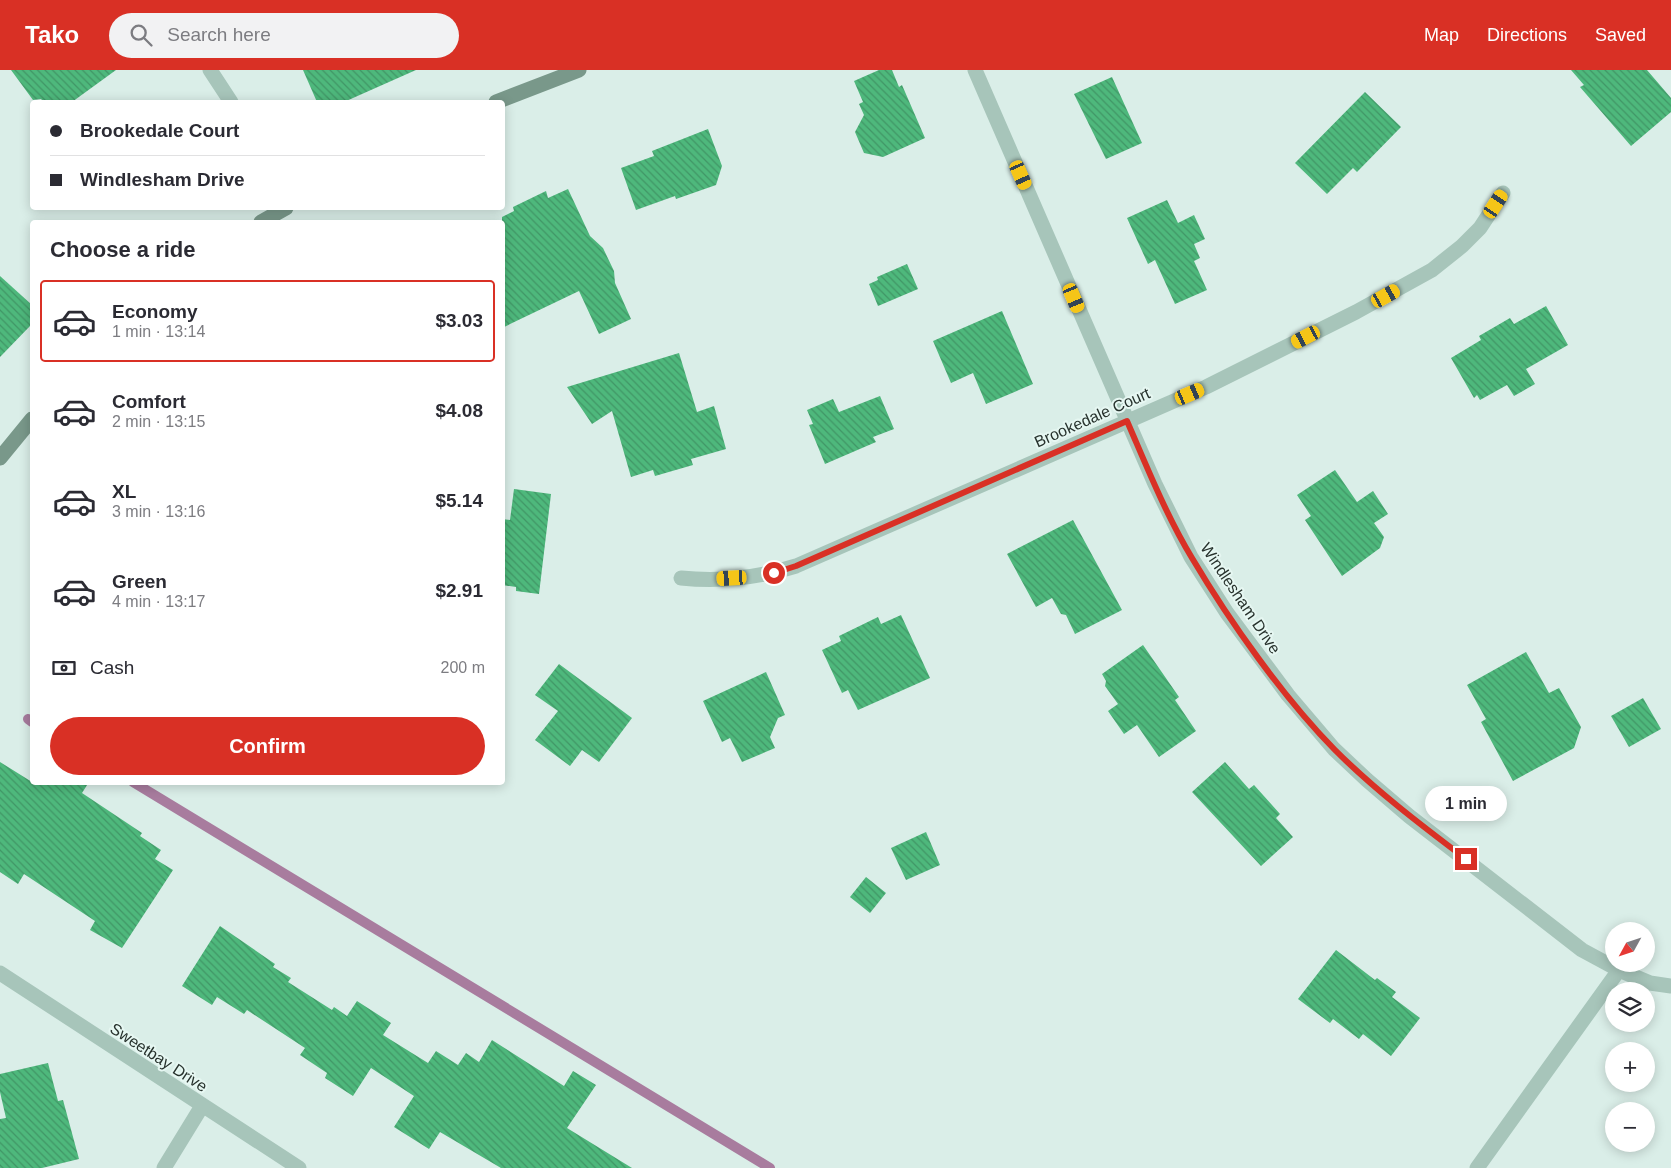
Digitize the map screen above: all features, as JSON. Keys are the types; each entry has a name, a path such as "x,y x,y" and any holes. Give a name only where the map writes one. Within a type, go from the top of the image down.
{"street":[{"path":"210,70 230,100"},
{"path":"501,100 579,70"},
{"name":"Windlesham Drive","path":"975,70 1155,484 1191,557 1227,613 1288,695 1334,749 1409,816 1582,950 1605,962"},
{"name":"Brookedale Court","path":"681,578 700,580 747,578 796,566 1206,387 1356,312 1432,270 1480,228 1503,193"},
{"path":"265,220 282,210"},
{"path":"0,458 30,421"},
{"path":"1477,1168 1618,972"},
{"name":"Windlesham Drive","path":"1624,972 1650,983 1671,986"},
{"name":"Sweetbay Drive","path":"0,973 299,1168"},
{"path":"164,1168 202,1106"}],"building":[{"path":"11,70 116,70 75,100 33,100"},
{"path":"303,70 416,70 348,100 316,100"},
{"path":"879,70 892,70 899,87 902,85 925,138 883,157 864,153 855,132 864,115 859,104 863,102 854,81"},
{"path":"1571,70 1647,70 1671,98 1671,112 1631,146 1580,87 1584,85"},
{"path":"1112,77 1142,143 1106,159 1074,94"},
{"path":"1365,92 1401,127 1357,172 1353,168 1327,194 1295,163"},
{"path":"708,129 722,166 716,185 676,199 675,196 636,210 621,168 654,156 652,151"},
{"path":"568,189 590,236 603,248 614,271 615,283 631,319 599,334 579,291 505,327 505,220 502,220 502,217 514,211 513,207 546,191 548,198"},
{"path":"1167,200 1178,223 1194,215 1205,239 1194,244 1200,258 1194,261 1207,290 1175,304 1155,260 1148,264 1127,218"},
{"path":"907,264 918,289 878,306 869,284 878,280 877,277"},
{"path":"0,276 30,303 30,326 0,357"},
{"path":"1546,306 1568,345 1526,369 1535,384 1514,396 1507,385 1480,400 1477,395 1474,398 1451,358 1481,340 1479,336 1510,318 1514,324"},
{"path":"1002,311 1033,384 986,404 973,373 951,383 933,341"},
{"path":"679,353 697,412 714,406 726,449 691,459 693,465 655,476 653,470 631,477 612,411 592,424 567,387"},
{"path":"880,396 894,429 873,437 876,442 825,464 809,425 813,424 807,410 833,399 839,412"},
{"path":"1335,470 1357,502 1373,491 1388,514 1374,523 1384,537 1380,548 1342,576 1305,520 1311,516 1297,495"},
{"path":"514,489 551,494 539,594 516,591 516,587 505,585 505,519 510,520"},
{"path":"1073,520 1122,610 1075,634 1066,615 1061,614 1052,598 1036,607 1007,554"},
{"path":"901,615 930,678 858,710 848,690 842,693 822,650 841,641 839,636 878,617 881,624"},
{"path":"1143,645 1179,697 1175,700 1196,731 1159,757 1137,725 1124,734 1108,711 1118,704 1105,686 1106,681 1102,674"},
{"path":"1526,652 1549,693 1559,688 1581,727 1574,748 1513,781 1481,722 1486,719 1467,685"},
{"path":"559,664 632,718 599,762 582,750 570,766 535,740 558,711 535,695"},
{"path":"766,672 785,715 778,718 770,737 775,748 742,762 730,738 722,742 703,701"},
{"path":"1643,698 1661,729 1629,747 1611,716"},
{"path":"0,762 30,781 30,785 87,785 82,793 142,833 140,836 161,850 155,859 173,870 122,948 90,930 95,921 24,874 18,884 0,872"},
{"path":"1225,762 1249,789 1254,785 1280,814 1276,818 1293,837 1261,866 1192,792"},
{"path":"926,832 940,865 906,880 891,848"},
{"path":"866,877 886,893 870,913 850,897"},
{"path":"220,926 275,964 273,967 291,978 288,982 332,1010 334,1007 347,1016 357,1001 391,1023 383,1035 428,1063 436,1051 458,1065 466,1053 479,1062 492,1040 564,1086 573,1071 596,1085 567,1128 632,1168 501,1168 440,1132 429,1149 394,1127 414,1096 371,1068 353,1096 325,1078 327,1073 300,1055 305,1048 247,1010 244,1014 217,997 212,1005 182,986"},
{"path":"1336,950 1375,980 1377,978 1396,992 1392,997 1420,1018 1391,1056 1363,1034 1359,1039 1333,1019 1330,1023 1298,999"},
{"path":"48,1063 58,1101 63,1100 79,1159 42,1168 0,1168 0,1119 6,1118 0,1092 0,1074"}],"waterway":[{"path":"138,785 770,1168"}],"route":[{"path":"774,573 796,566 1127,421 1191,557 1227,613 1288,695 1334,749 1367,780 1409,816 1466,859"}]}
